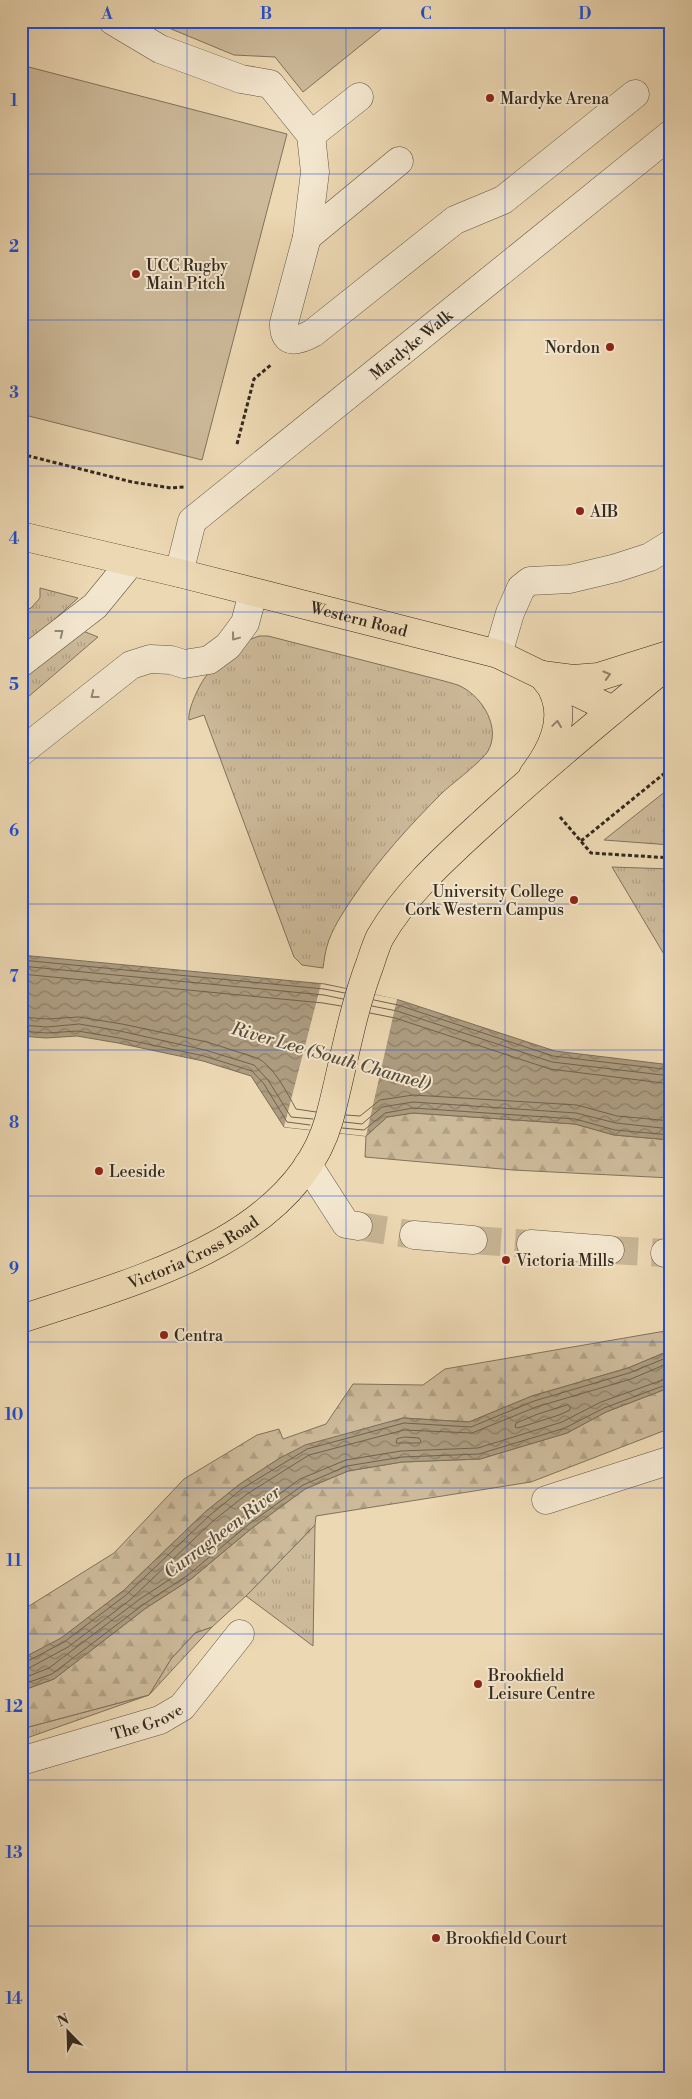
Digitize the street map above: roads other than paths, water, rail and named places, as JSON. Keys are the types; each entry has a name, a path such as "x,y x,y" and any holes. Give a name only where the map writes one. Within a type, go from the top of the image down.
{"main road":[{"name":"Western Road","path":"21,536 179,573 498,654 613,710"},
{"path":"542,675 573,679 598,677 671,654"},
{"path":"528,782 671,662"},
{"path":"528,782 545,759 555,736 559,712 553,690 542,675"},
{"name":"Victoria Cross Road","path":"21,1318 156,1274 217,1244 246,1226 284,1196 300,1178 315,1155 325,1131 340,1078 359,991 380,938 419,884 528,782"}],"street":[{"path":"113,21 160,49 240,79 270,84 311,134 315,172 307,237 284,323 287,337 292,340 300,340 314,333 455,220 503,200 635,94"},
{"path":"311,134 359,97"},
{"name":"Mardyke Walk","path":"179,573 192,521 671,134"},
{"path":"307,237 399,161"},
{"path":"498,654 510,613 521,588 530,580 570,580 616,568 650,556 671,544"},
{"path":"21,663 95,606 131,562"},
{"path":"21,752 132,665 150,659 170,660 184,664 209,660 228,646 243,627 253,593"},
{"path":"308,1165 346,1224 358,1226"},
{"path":"414,1235 473,1240"},
{"path":"531,1244 610,1250"},
{"path":"546,1500 671,1460"},
{"name":"The Grove","path":"21,1761 160,1720 172,1714 182,1707 240,1634"}],"water":[{"name":"River Lee (South Channel)","path":"21,955 325,984 399,1000 555,1051 671,1065 671,1140 614,1135 575,1124 413,1113 387,1117 366,1136 284,1127 251,1076 203,1061 118,1043 77,1036 46,1038 21,1036"},
{"name":"Curragheen River","path":"671,1350 671,1387 606,1412 567,1433 480,1459 402,1462 348,1471 305,1489 252,1528 191,1579 146,1608 54,1679 21,1691 21,1659 61,1638 123,1591 205,1512 240,1484 280,1458 305,1445 403,1418 469,1422 532,1396 628,1368"}],"tunnel":[{"path":"358,1226 414,1235"},
{"path":"473,1240 531,1244"},
{"path":"610,1250 665,1253"}],"place":[{"name":"Mardyke Arena","path":"490,98"},
{"name":"UCC Rugby Main Pitch","path":"136,274"},
{"name":"Nordon","path":"610,347"},
{"name":"AIB","path":"580,511"},
{"name":"University College Cork Western Campus","path":"574,900"},
{"name":"Leeside","path":"99,1171"},
{"name":"Victoria Mills","path":"506,1260"},
{"name":"Centra","path":"164,1335"},
{"name":"Brookfield Leisure Centre","path":"478,1684"},
{"name":"Brookfield Court","path":"436,1938"}]}
